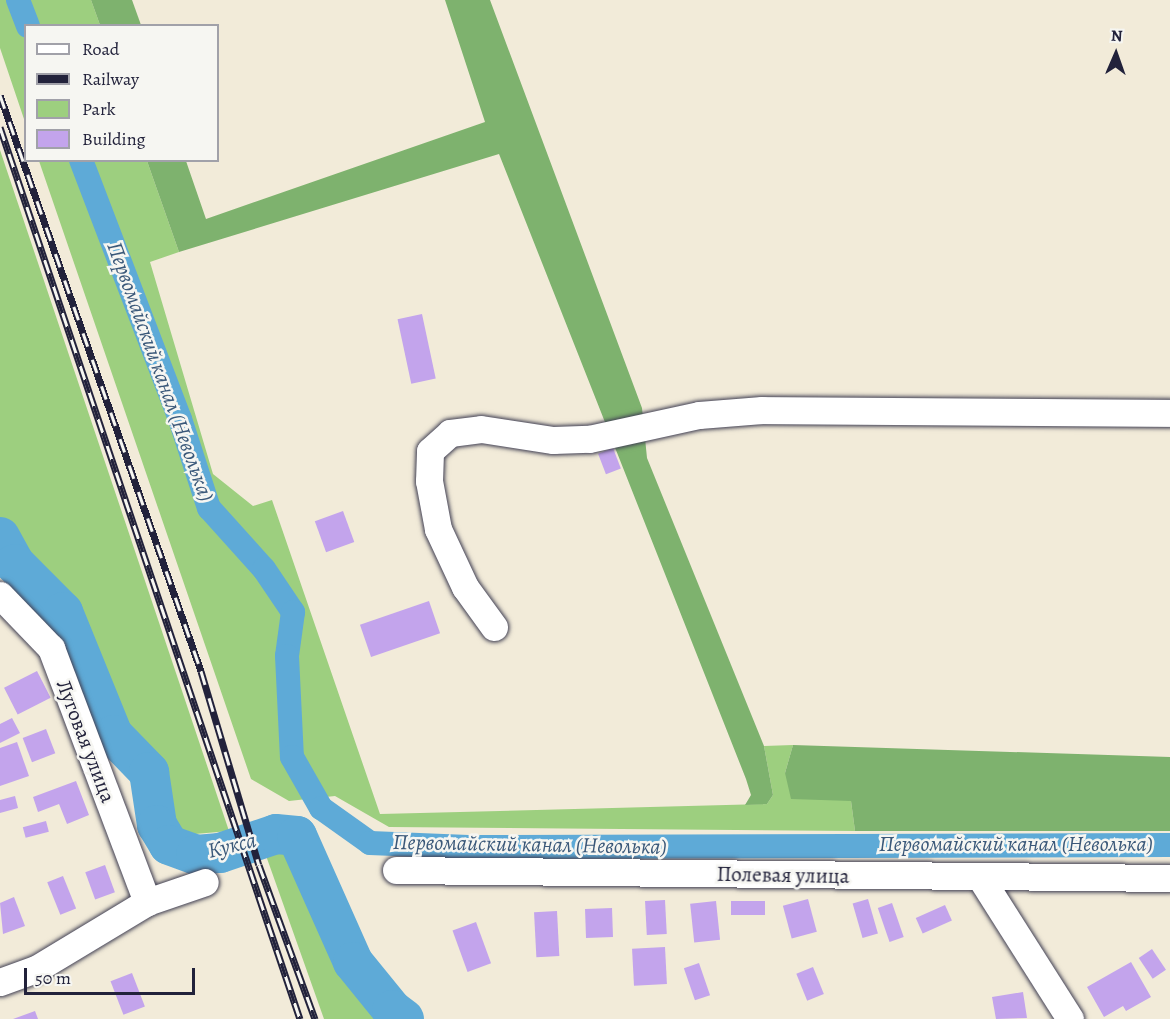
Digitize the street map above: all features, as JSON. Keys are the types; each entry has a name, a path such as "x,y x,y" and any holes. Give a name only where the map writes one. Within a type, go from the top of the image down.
{"street":[{"path":"494,627 465,587 438,529 429,481 430,451 450,433 481,429 553,440 589,439 699,415 762,410 1170,413"},
{"name":"Луговая улица","path":"0,595 51,648 147,902"},
{"name":"Полевая улица","path":"396,870 1170,878"},
{"path":"981,877 1070,1019"},
{"path":"0,982 36,969 147,902 205,882"}],"green space":[{"path":"0,0 91,0 100,24 24,24 24,119 0,48"},
{"path":"91,0 132,0 141,24 100,24"},
{"path":"445,0 490,0 642,408 647,458 764,746 773,795 767,804 745,805 751,795 746,779 499,154 179,252 147,162 186,162 206,219 485,122"},
{"path":"0,150 229,831 184,835 165,826 157,772 120,725 72,608 18,557 0,524"},
{"path":"39,162 147,162 179,252 150,262 213,474 253,506 272,500 380,814 767,804 773,795 764,746 793,745 785,773 851,801 855,831 389,827 335,796 289,801 251,779"},
{"path":"793,745 1170,757 1170,831 855,831 851,801 791,799 785,773"},
{"path":"278,846 297,850 363,998 386,1019 324,1019 264,850"}],"building":[{"path":"422,314 436,379 411,384 398,319"},
{"path":"613,448 621,469 606,474 598,454"},
{"path":"343,511 354,542 326,552 315,521"},
{"path":"429,601 440,633 371,657 360,625"},
{"path":"37,671 51,698 18,715 4,688"},
{"path":"12,718 20,733 0,743 0,724"},
{"path":"46,729 55,753 32,762 23,738"},
{"path":"17,742 29,776 0,786 0,748"},
{"path":"76,781 89,815 67,824 59,804 38,812 33,797"},
{"path":"15,796 18,808 0,813 0,800"},
{"path":"46,821 49,832 26,838 23,827"},
{"path":"105,865 115,892 95,899 85,872"},
{"path":"63,876 76,908 60,915 47,882"},
{"path":"14,897 25,926 3,934 0,903"},
{"path":"808,899 817,932 792,939 783,906"},
{"path":"868,899 878,934 863,938 853,903"},
{"path":"665,900 667,934 647,935 645,901"},
{"path":"716,901 720,940 694,943 690,904"},
{"path":"731,901 765,901 765,915 731,915"},
{"path":"892,903 904,937 890,942 878,908"},
{"path":"945,905 952,921 923,934 916,918"},
{"path":"612,908 613,937 586,938 585,909"},
{"path":"557,911 559,956 536,957 534,912"},
{"path":"476,922 491,963 468,972 453,931"},
{"path":"665,947 667,984 634,986 632,949"},
{"path":"1152,949 1166,970 1153,979 1139,958"},
{"path":"1131,962 1151,997 1126,1011 1123,1006 1104,1017 1087,987"},
{"path":"699,963 710,995 695,1000 684,968"},
{"path":"813,967 824,994 807,1001 796,974"},
{"path":"132,973 145,1007 123,1015 111,981"},
{"path":"1023,992 1027,1018 996,1019 992,997"},
{"path":"35,1011 38,1019 13,1019"}],"waterway":[{"name":"Первомайский канал (Неволька)","path":"18,0 27,24"},
{"name":"Первомайский канал (Неволька)","path":"82,162 180,419 209,508 264,569 293,612 287,656 292,757 321,808 370,843 468,847 1170,845"},
{"name":"Кукса","path":"0,537 15,564 63,612 113,735 149,772 157,825 169,845 196,855 220,853 276,834 297,836 353,962 392,1010 404,1019"}],"railway":[{"path":"0,95 201,671 259,865 315,1019"},
{"path":"0,127 300,1019"}]}
